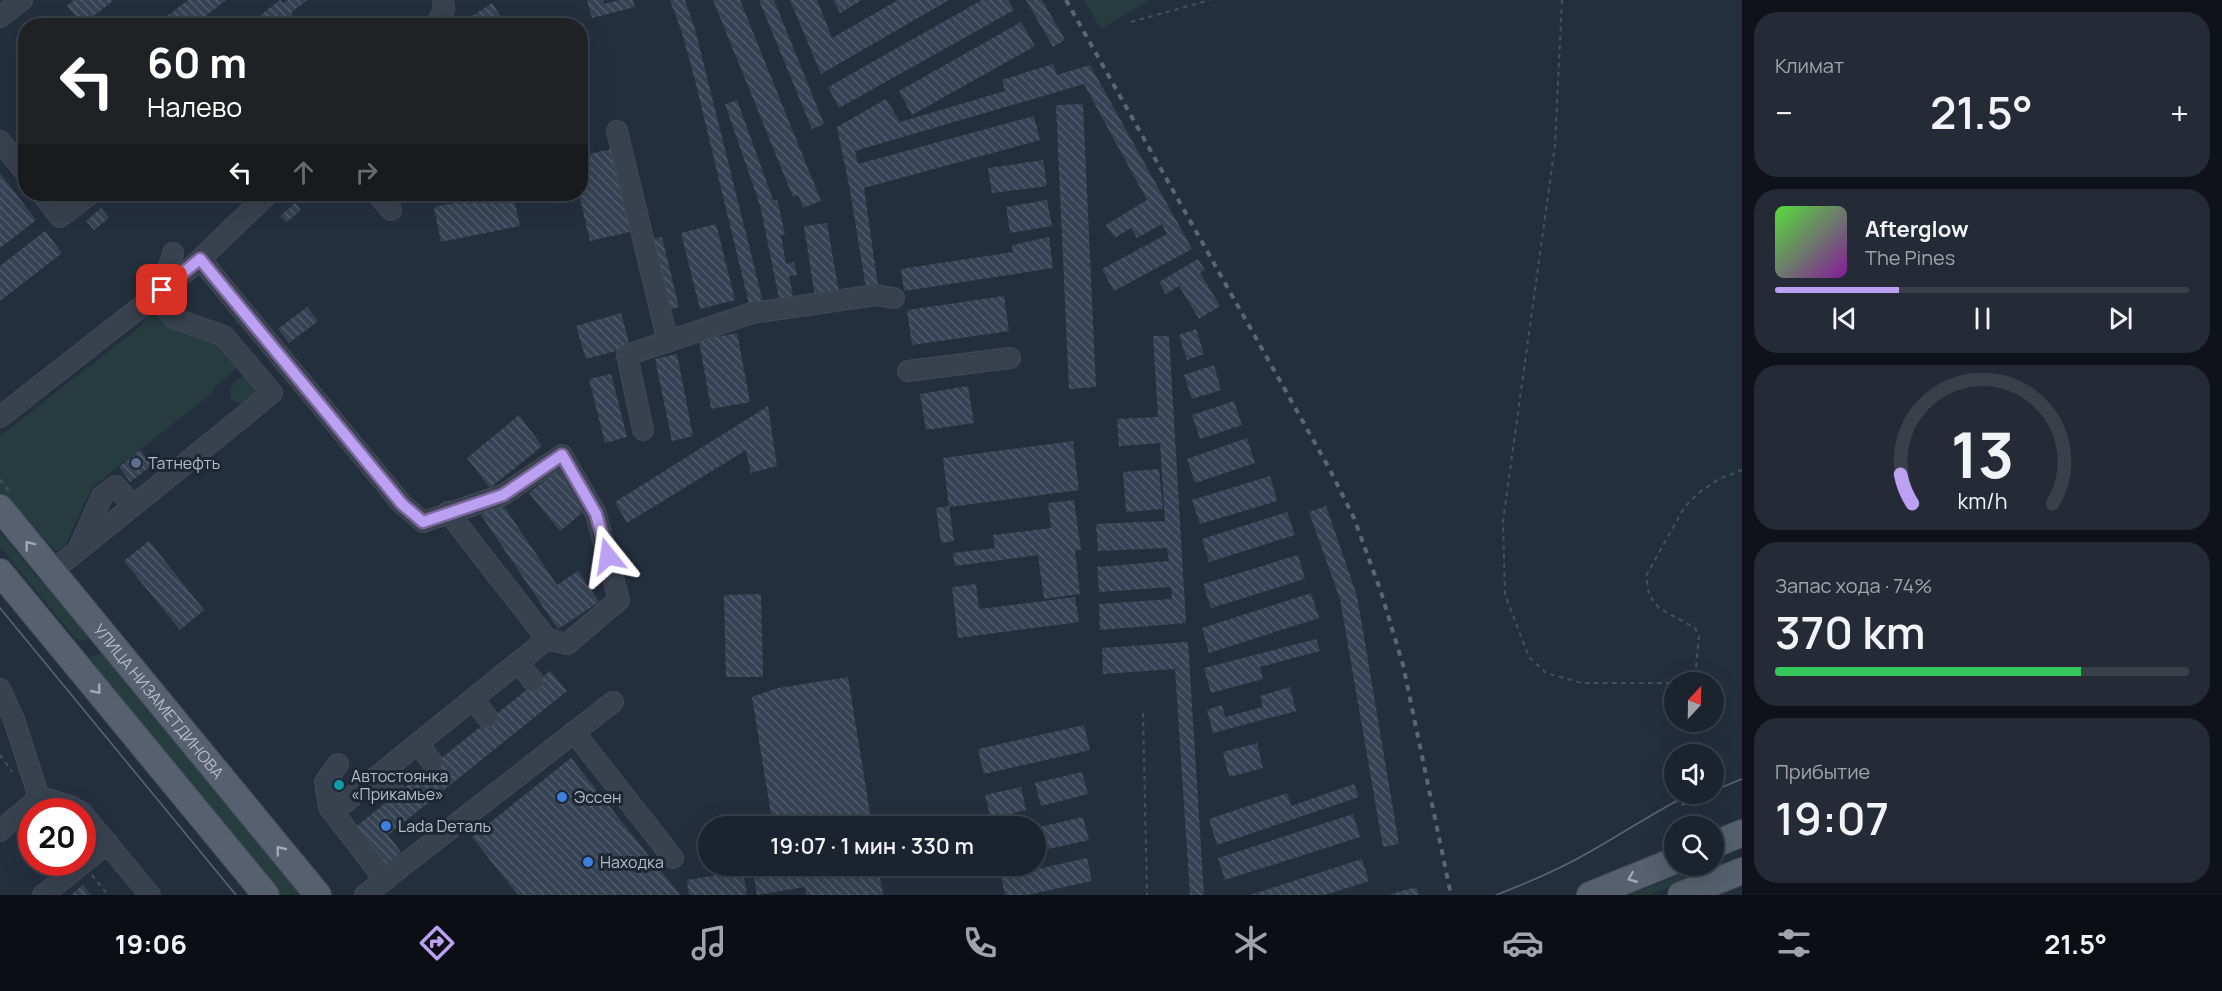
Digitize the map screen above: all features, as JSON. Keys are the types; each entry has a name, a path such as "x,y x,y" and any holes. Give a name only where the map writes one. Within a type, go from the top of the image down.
{"main road":[{"name":"УЛИЦА НИЗАМЕТДИНОВА","path":"0,508 318,895"},
{"path":"0,572 266,895"},
{"path":"60,645 73,651 83,651 93,645 94,622"},
{"path":"1724,840 1742,833"},
{"path":"1590,895 1664,865"},
{"path":"1681,895 1742,871"}],"street":[{"path":"0,17 22,0"},
{"path":"616,131 668,342"},
{"path":"0,141 18,163"},
{"path":"47,201 60,217 81,201"},
{"path":"0,417 159,293 200,259 261,201"},
{"path":"383,201 391,210"},
{"path":"51,572 272,393 224,336 173,318 159,293 173,253"},
{"path":"200,259 402,504 423,522 448,512 503,495 562,455 596,514 619,600 567,644 547,639 448,512"},
{"path":"643,430 627,355 752,313 876,295 894,298"},
{"path":"908,371 1010,357"},
{"path":"78,550 102,496 116,486 133,506"},
{"path":"333,812 547,639"},
{"path":"519,662 533,681"},
{"path":"0,689 37,788 34,802 0,831"},
{"path":"474,699 487,717"},
{"path":"365,895 384,880 411,871 574,732 613,702"},
{"path":"574,732 673,858"},
{"path":"417,744 432,762"},
{"path":"338,764 325,782 329,807 384,880"},
{"path":"381,774 394,791"},
{"path":"37,796 44,798"},
{"path":"96,829 150,895"},
{"path":"96,853 108,843"},
{"path":"43,895 67,876"}],"path":[{"path":"1131,22 1210,0"},
{"path":"1562,0 1555,145 1503,521 1505,595 1529,657 1546,673 1582,683 1664,683"},
{"path":"1695,672 1699,636 1695,628 1659,608 1649,595 1646,576 1684,508 1698,493 1719,479 1742,470"},
{"path":"1143,713 1146,895"},
{"path":"92,876 108,895"}],"green space":[{"path":"1084,0 1149,0 1101,29"},
{"path":"157,312 218,340 238,363 235,370 212,389 214,392 204,400 202,398 202,401 92,487 65,546 56,551 35,529 18,516 0,494 0,436 141,326 146,316"},
{"path":"245,376 259,391 246,403 239,404 231,399 230,389 237,379"},
{"path":"0,532 39,579 80,617 90,634 88,639 82,641 75,638 0,547"},
{"path":"102,651 309,895 278,895 136,724 89,657"},
{"path":"1677,876 1696,876 1649,895 1629,895"}],"building":[{"path":"74,0 114,0 91,18 76,18 67,6"},
{"path":"188,0 226,0 203,18 166,17"},
{"path":"280,0 283,3 288,0 307,0 291,13 295,18 257,18"},
{"path":"587,0 603,0 604,4 633,0 635,7 592,18"},
{"path":"670,0 685,0 695,29 764,306 750,308 695,80"},
{"path":"713,0 740,0 821,201 803,208 798,195 793,197"},
{"path":"759,0 774,0 824,124 812,129"},
{"path":"790,0 817,0 832,38 898,0 949,0 821,74"},
{"path":"833,0 862,0 840,13"},
{"path":"982,0 1008,0 1014,10 839,108 828,87"},
{"path":"1026,0 1042,0 1065,40 1053,47"},
{"path":"492,3 502,18 472,18"},
{"path":"1021,22 1035,46 912,115 899,91"},
{"path":"1053,64 1057,75 1090,65 1192,249 1114,291 1102,269 1167,234 1162,224 1137,238 1131,228 1115,238 1106,225 1147,200 1084,84 855,151 858,164 1034,116 1040,140 864,188 878,286 866,288 837,127 886,99 900,122 1005,91 1002,80"},
{"path":"737,100 773,200 777,200 785,234 781,235 786,264 794,262 797,275 789,276 794,301 780,303 760,205 725,104"},
{"path":"1083,104 1096,387 1069,389 1056,105"},
{"path":"616,148 634,231 590,241 581,201 588,201 588,154"},
{"path":"1043,160 1047,186 992,193 988,168"},
{"path":"0,173 18,196 18,201 21,201 36,220 0,248"},
{"path":"1047,200 1052,226 1010,233 1006,207"},
{"path":"466,201 515,201 520,226 441,242 434,207"},
{"path":"295,203 301,210 287,222 280,216"},
{"path":"101,208 109,218 94,230 86,221"},
{"path":"827,223 839,293 815,297 804,226"},
{"path":"716,224 735,300 700,309 681,233"},
{"path":"45,231 62,253 0,301 0,266"},
{"path":"662,237 679,307 666,310 649,240"},
{"path":"1049,237 1053,268 904,291 901,269 1013,252 1012,245"},
{"path":"1198,259 1205,270 1200,273 1220,306 1199,319 1179,286 1166,294 1159,282"},
{"path":"1004,296 1009,331 912,345 907,310"},
{"path":"307,307 318,321 289,343 278,329"},
{"path":"621,313 630,347 586,359 576,326"},
{"path":"1196,329 1204,354 1187,360 1179,335"},
{"path":"737,333 750,402 711,409 699,340"},
{"path":"1153,336 1169,336 1186,623 1100,630 1099,604 1172,599 1171,587 1099,592 1097,567 1169,561 1167,548 1098,551 1096,524 1165,521 1160,443 1119,446 1117,419 1158,417"},
{"path":"677,354 693,436 672,441 655,359"},
{"path":"1214,365 1221,390 1192,399 1184,375"},
{"path":"611,374 627,437 605,443 589,379"},
{"path":"968,386 974,423 926,430 920,394"},
{"path":"1234,401 1242,425 1200,439 1192,415"},
{"path":"768,406 777,466 751,473 746,450 627,523 615,502"},
{"path":"519,415 542,446 490,488 467,458"},
{"path":"1247,438 1255,463 1195,483 1187,459"},
{"path":"1073,441 1079,490 949,507 943,458"},
{"path":"140,450 152,465 130,482 119,467"},
{"path":"1159,469 1163,509 1126,512 1123,472"},
{"path":"557,471 588,508 560,531 529,493"},
{"path":"1270,476 1277,501 1200,524 1192,500"},
{"path":"1074,500 1081,550 1075,551 1080,594 1044,599 1038,555 955,566 953,553 995,548 993,535 1051,528 1048,503"},
{"path":"501,502 557,585 578,571 599,602 558,629 481,515"},
{"path":"949,506 954,541 941,543 936,508"},
{"path":"1326,506 1357,596 1399,844 1383,847 1340,599 1309,512"},
{"path":"1287,512 1295,535 1209,562 1202,539"},
{"path":"149,541 204,610 180,630 124,561"},
{"path":"1298,555 1305,579 1211,608 1203,584"},
{"path":"976,584 979,609 1075,597 1079,622 958,638 952,587"},
{"path":"1311,593 1319,618 1209,653 1202,628"},
{"path":"761,594 763,677 726,677 724,595"},
{"path":"1316,639 1320,651 1260,667 1263,679 1211,693 1204,668"},
{"path":"1188,642 1204,895 1190,895 1175,669 1103,674 1102,648"},
{"path":"550,671 567,691 388,835 401,852 383,867 353,829"},
{"path":"848,677 870,816 771,816 752,697 778,688"},
{"path":"1290,687 1296,711 1213,733 1207,710 1222,705 1225,717 1263,707 1260,696"},
{"path":"1084,725 1090,750 984,774 978,749"},
{"path":"1257,743 1263,768 1229,777 1223,752"},
{"name":"Эссен","path":"571,758 680,895 518,895 472,837"},
{"path":"1082,772 1088,794 1041,806 1035,783"},
{"name":"Автостоянка «Прикамье»","path":"339,779 350,791 343,793 335,789 333,784"},
{"path":"1354,784 1359,797 1217,845 1209,819 1287,793 1291,806"},
{"path":"1021,787 1026,810 1003,816 990,816 985,795"},
{"path":"1353,814 1360,837 1225,880 1218,858"},
{"path":"1083,817 1089,840 1046,850 1046,825"},
{"path":"1087,858 1092,881 1027,895 1005,895 1001,877 1046,876 1046,867"},
{"path":"1362,859 1369,881 1325,895 1250,895"},
{"path":"712,876 744,876 747,895 689,895 687,880"},
{"path":"754,876 880,876 883,895 806,895 805,887 757,895"},
{"path":"83,885 91,895 71,895"},
{"path":"1416,887 1419,895 1391,895 1391,894"}],"tram line":[{"path":"0,608 236,895"},
{"path":"1724,786 1742,779"},
{"path":"1496,895 1573,861 1671,804"}],"railway":[{"path":"1066,0 1329,468 1354,518 1381,592 1403,665 1451,895"}],"place":[{"name":"Татнефть","path":"136,463"},
{"name":"Автостоянка «Прикамье»","path":"339,785"},
{"name":"Эссен","path":"562,797"},
{"name":"Lada Dеталь","path":"386,826"},
{"name":"Находка","path":"588,862"}],"route":[{"path":"162,290 200,259 402,504 423,522 503,495 562,455 596,514 608,556"}]}
